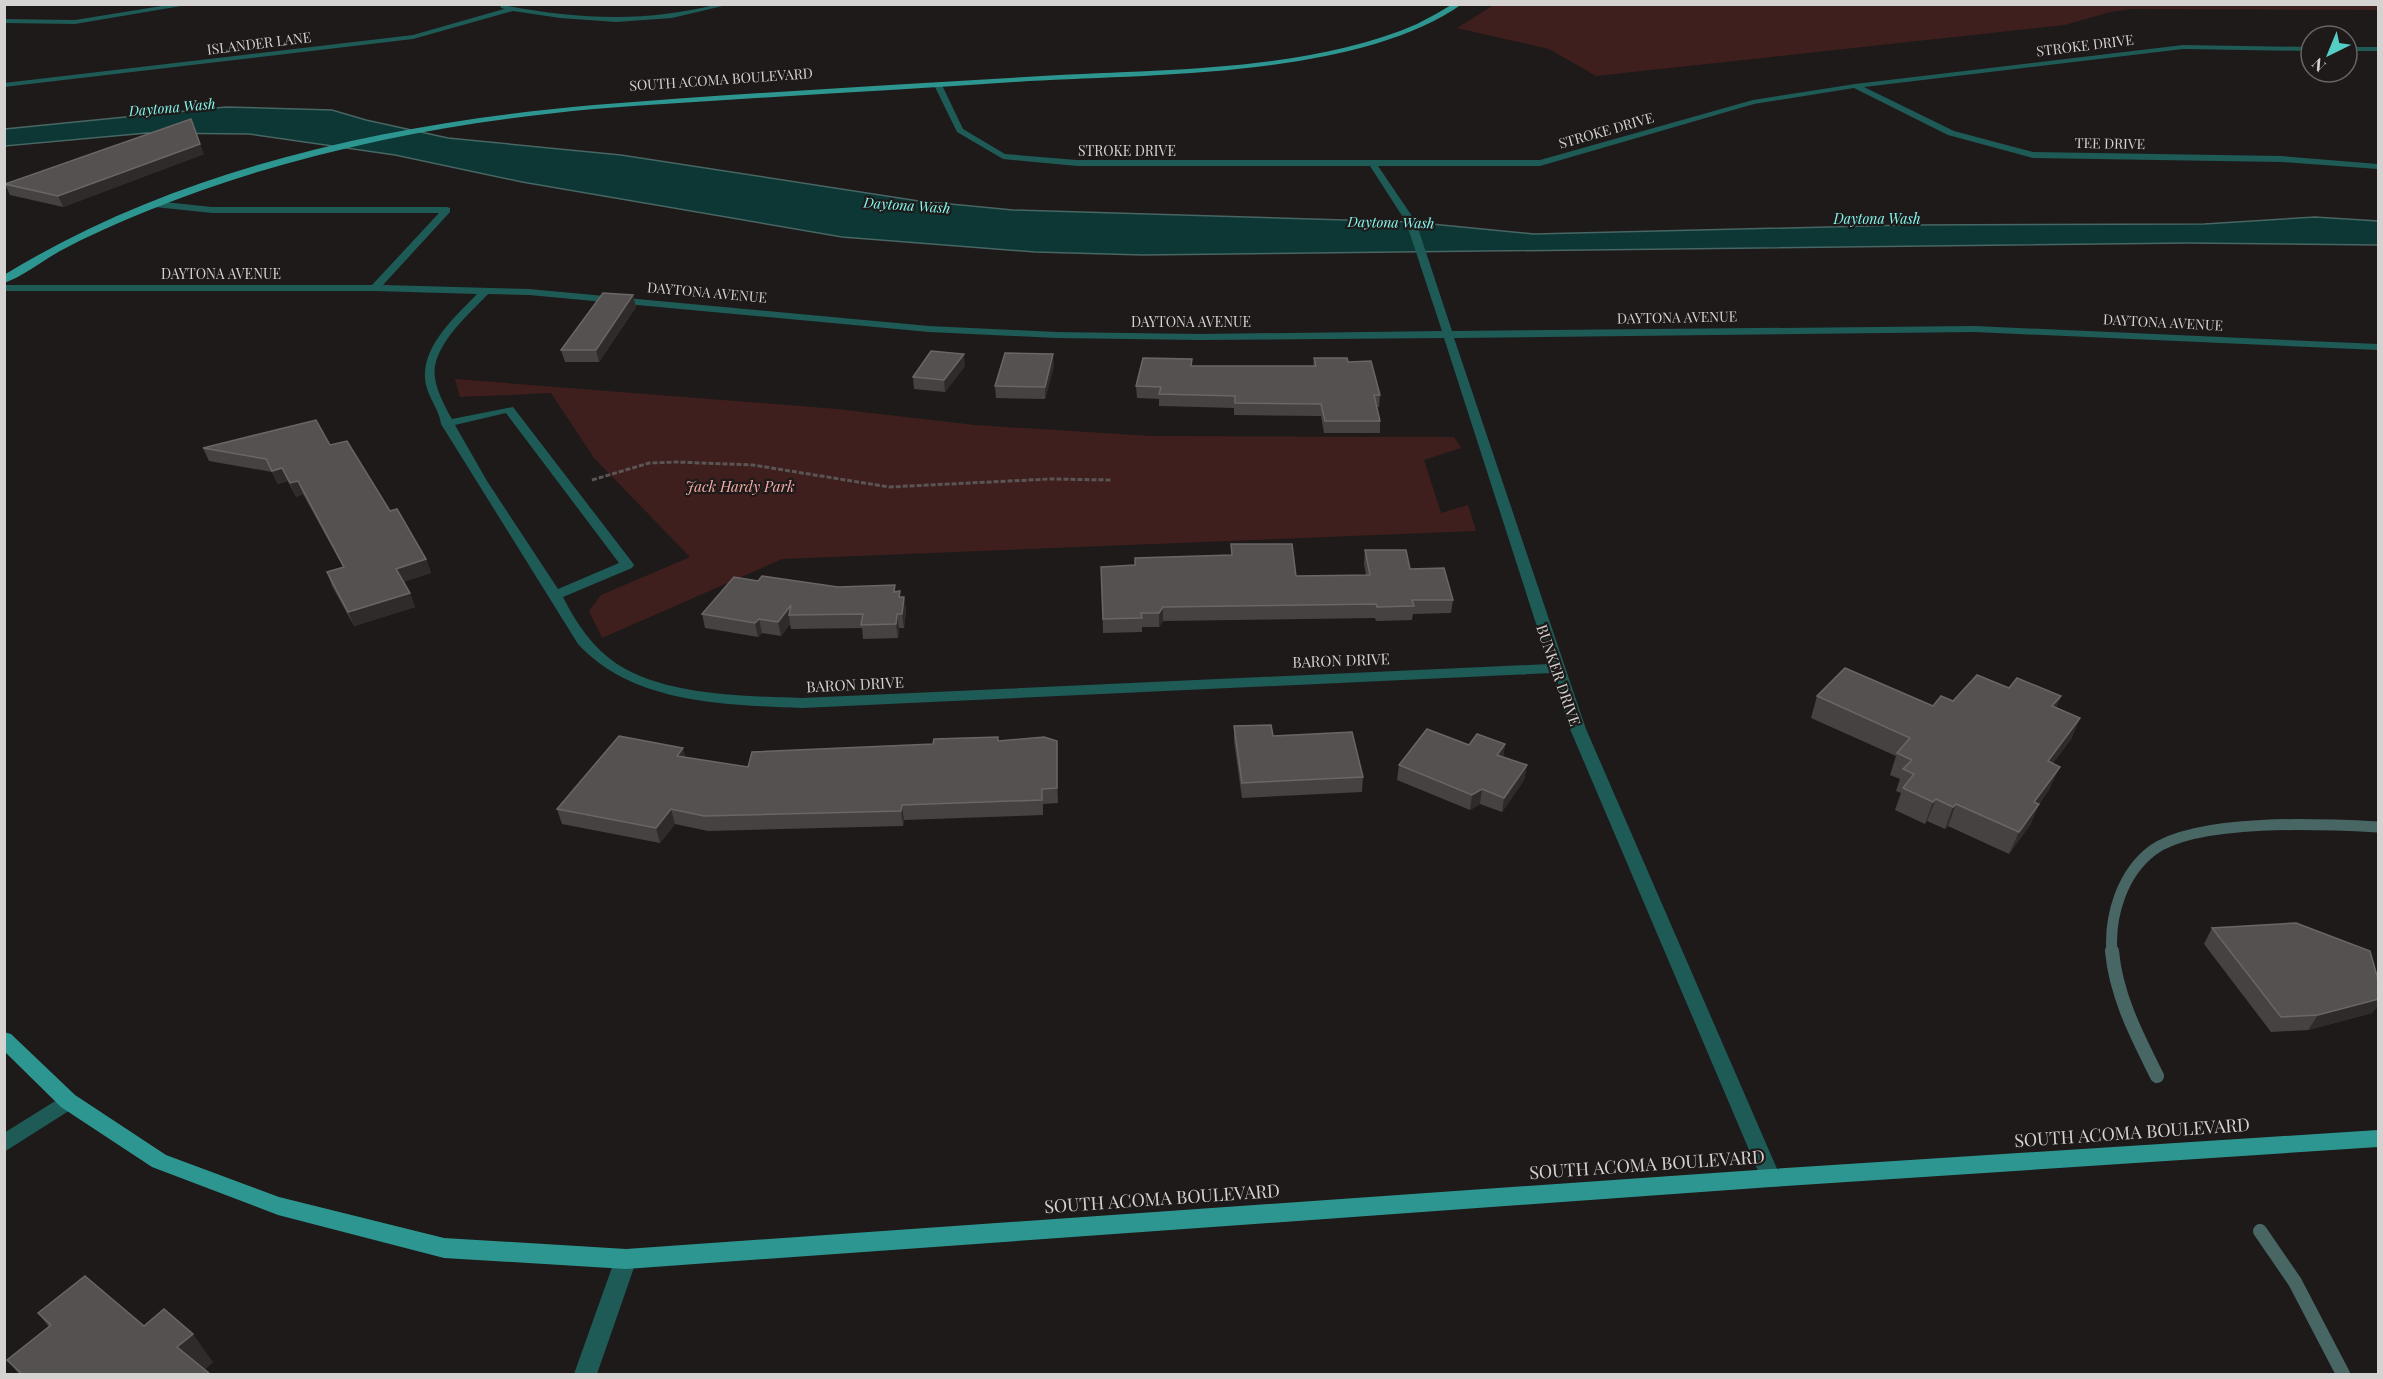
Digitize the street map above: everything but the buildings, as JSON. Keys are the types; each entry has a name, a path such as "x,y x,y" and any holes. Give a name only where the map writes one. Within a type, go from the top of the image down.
{"main road":[{"name":"SOUTH ACOMA BOULEVARD","path":"4,280 32,262 85,235 155,204 311,154 442,125 606,106 1234,66 1354,46 1401,33 1435,20 1459,4"},
{"name":"SOUTH ACOMA BOULEVARD","path":"4,1039 68,1101 159,1161 278,1206 444,1248 626,1259 1771,1178 2379,1139"}],"street":[{"path":"4,21 75,22 190,4"},
{"path":"494,4 575,18 621,21 685,15 728,4"},
{"name":"ISLANDER LANE","path":"4,85 413,37 513,9"},
{"name":"STROKE DRIVE","path":"938,85 960,130 1003,156 1077,163 1540,163 1753,102 1855,86 2183,47 2299,48"},
{"path":"2359,49 2379,49"},
{"name":"TEE DRIVE","path":"1855,86 1951,132 2033,155 2281,159 2379,166"},
{"name":"BUNKER DRIVE","path":"1373,164 1411,222 1556,668 1578,729 1771,1178"},
{"path":"155,204 212,210 447,210 375,288"},
{"name":"DAYTONA AVENUE","path":"4,288 375,288 576,294 981,332 1200,337 1974,329 2379,347"},
{"name":"BARON DRIVE","path":"486,290 441,345 429,368 433,389 447,424 555,595 563,614 591,650 624,674 684,692 756,701 813,703 1556,668"},
{"path":"2366,347 2379,358"},
{"path":"447,424 509,409 627,565 555,595"},
{"path":"4,1144 68,1101"},
{"path":"585,1374 626,1259"}],"path":[{"path":"568,487 649,463 677,462 753,465 889,487 951,486 1050,479 1112,480"}],"green space":[{"path":"2378,4 2378,10 2132,9 2110,12 2065,25 1596,76 1549,49 1457,28 1494,5"},
{"name":"Jack Hardy Park","path":"455,379 837,409 975,425 1151,436 1454,437 1461,448 1424,460 1441,513 1468,505 1476,531 782,559 602,638 589,611 601,595 690,557 594,458 551,393 460,397"}],"water":[{"name":"Daytona Wash","path":"226,107 332,110 448,138 621,155 919,201 1013,210 1411,222 1534,234 1908,225 2204,224 2315,217 2378,221 2378,245 2189,243 1143,255 1035,252 842,237 522,182 395,155 249,134 147,133 5,146 5,129"}],"waterway":[{"path":"2112,951 2115,910 2126,883 2142,860 2153,850 2173,840 2199,832 2261,825 2378,827"},
{"path":"2112,951 2123,1000 2157,1076"},
{"path":"2260,1231 2295,1282 2343,1374"}]}
